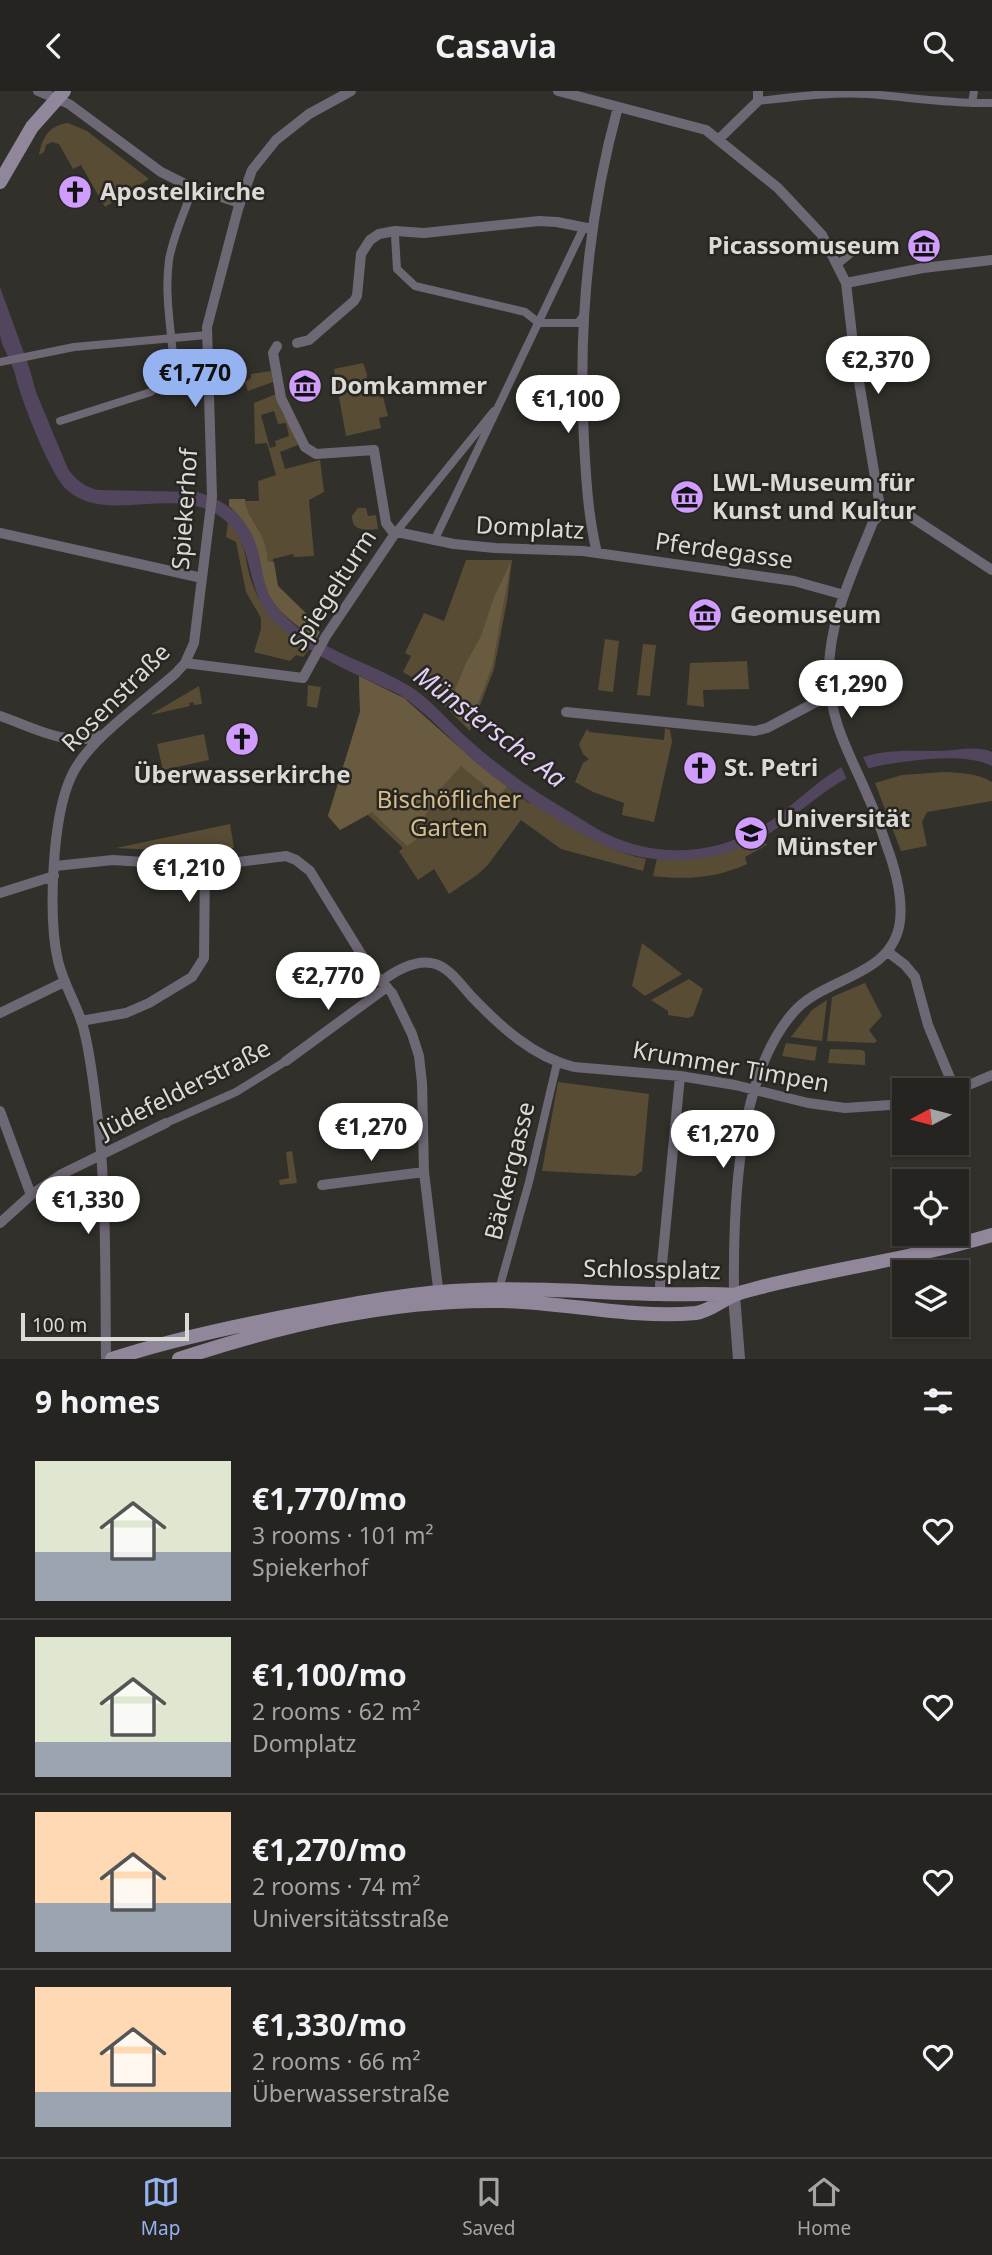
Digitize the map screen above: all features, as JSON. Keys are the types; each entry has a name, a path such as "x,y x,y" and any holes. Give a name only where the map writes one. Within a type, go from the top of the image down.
{"main road":[{"path":"0,182 32,127 63,97"},
{"path":"734,1295 992,1235"},
{"name":"Schlossplatz","path":"112,1359 234,1326 361,1303 499,1289 734,1295"},
{"name":"Schlossplatz","path":"179,1359 276,1329 439,1297 624,1311 699,1313 734,1295"}],"street":[{"path":"38,91 63,97 161,172 193,188 240,203"},
{"name":"Spiekerhof","path":"194,643 212,497 207,335 210,309 240,203 258,160 287,130 309,114 351,91"},
{"path":"558,91 702,128 778,188 822,235 846,283 854,352 881,513"},
{"path":"972,103 974,91"},
{"path":"719,139 758,96 897,94 992,103"},
{"path":"927,110 928,99"},
{"path":"297,343 309,340 356,299 362,251 370,240 384,233 424,233 539,221 588,228 618,107"},
{"path":"60,422 151,392 174,369 167,291 170,257 193,188"},
{"name":"Domplatz","path":"502,401 396,531 434,541 487,548 597,552 590,514 584,449 584,315 588,228"},
{"name":"Domplatz","path":"434,541 588,228"},
{"path":"396,236 397,269 415,286 525,312 539,324 578,323 584,315"},
{"path":"838,264 854,251"},
{"path":"846,283 923,268 992,260"},
{"path":"4,362 74,347 207,335"},
{"path":"277,347 273,353 281,398 305,447 316,454 374,450 386,523 392,531 396,531"},
{"path":"738,1359 734,1295 737,1186 744,1135 767,1058 793,1012 815,993 870,967 888,952 898,931 900,894 893,863 869,799 839,733 831,694 830,655 837,617 873,522 881,513"},
{"path":"881,513 908,515 992,570"},
{"name":"Spiegelturm","path":"185,663 303,678 324,639 396,531"},
{"path":"0,533 202,578"},
{"name":"Pferdegasse","path":"597,552 793,582 844,594"},
{"name":"Rosenstraße","path":"55,871 62,802 78,763 103,735 185,663 194,643"},
{"path":"566,712 755,731 767,728 831,694"},
{"path":"0,716 63,738 82,741 103,735"},
{"path":"63,738 75,749 78,763"},
{"path":"0,893 55,871 113,860 205,866 286,856 303,866 321,887 372,970 401,1007 419,1056 424,1116 424,1172 439,1297"},
{"path":"82,1021 126,1013 191,977 198,969 204,958 205,866"},
{"path":"55,871 52,925 64,982 82,1021 96,1103 101,1155 106,1359"},
{"path":"888,952 915,977 928,1025 951,1078"},
{"name":"Krummer Timpen","path":"384,985 390,974 421,963 437,964 516,1037 557,1063 573,1067 680,1076 735,1085 808,1103 845,1108 892,1105"},
{"path":"0,1013 64,982"},
{"name":"Jüdefelderstraße","path":"0,1223 31,1195 62,1174 236,1092 286,1061 384,985"},
{"name":"Bäckergasse","path":"499,1289 529,1182 557,1063"},
{"path":"970,1084 992,1075"},
{"path":"661,1294 680,1076"},
{"path":"0,1111 31,1195"},
{"path":"323,1185 424,1172"}],"green space":[{"path":"68,123 87,131 149,179 105,207 81,165 73,169 59,144 52,142 46,145 44,152 39,155 48,133 56,126"},
{"path":"363,363 367,374 366,383 371,386 380,384 380,398 383,397 388,416 379,418 381,428 346,436 334,369"},
{"path":"271,371 273,382 248,391 245,382 251,378 251,374"},
{"path":"276,394 283,415 287,416 298,445 280,452 285,469 320,460 324,492 309,500 314,556 294,557 293,554 268,562 263,540 247,510 245,501 259,501 258,481 276,475 267,443 255,444 254,403","holes":["274,411 278,424 286,423 289,436 275,441 276,446 270,448 261,415"]},
{"path":"358,508 366,508 368,516 376,515 378,529 360,529 354,525 352,516"},
{"path":"228,522 240,539 251,579 264,607 309,650 303,657 296,655 290,661 254,652 261,629 261,618 246,592 236,542 226,537"},
{"name":"Bischöflicher Garten","path":"466,560 512,560 494,669 470,731 420,682 403,672 411,656 405,653 424,613 444,621"},
{"path":"605,639 619,641 613,692 598,690"},
{"path":"643,644 656,645 650,696 637,695"},
{"path":"747,661 749,689 703,690 704,707 687,705 690,663"},
{"name":"Bischöflicher Garten","path":"359,679 407,704 486,771 529,803 531,801 600,843 646,859 643,871 561,849 521,820 487,866 449,894 434,869 418,880 399,851 403,848 368,815 340,830 328,816 360,712"},
{"path":"308,685 321,687 317,708 307,706"},
{"path":"199,686 202,704 194,705 193,702 189,703 190,706 150,715"},
{"path":"665,728 670,730 672,742 654,822 622,815 624,803 593,792 575,782 583,763 589,759 583,754 579,744 587,729 589,732 664,740"},
{"path":"204,734 209,760 163,770 157,744"},
{"path":"944,772 975,775 992,782 992,801 927,812 922,822 927,846 901,851 875,783 902,775"},
{"path":"230,824 234,848 178,851 116,848"},
{"path":"761,837 767,845 745,857 747,864 736,869 701,877 653,876 657,858"},
{"path":"642,943 682,974 645,996 632,986"},
{"path":"689,979 703,989 693,1016 688,1018 668,1015 668,1011 651,1000"},
{"path":"865,983 882,1016 869,1030 877,1041 827,1041 832,997"},
{"path":"827,1000 822,1041 791,1037 812,1010"},
{"path":"786,1043 817,1047 815,1061 782,1056"},
{"path":"830,1049 862,1050 865,1052 865,1065 828,1063"},
{"path":"558,1082 649,1094 642,1171 635,1176 542,1171"},
{"path":"292,1151 297,1183 280,1185 279,1180 289,1178 286,1152"}],"shaded area":[{"path":"0,287 36,392 68,469 78,480 98,490 197,492 227,506 249,530 258,551 268,593 289,620 320,642 414,689 504,768 610,836 644,847 664,850 704,848 724,843 762,827 832,773 872,754 979,749 992,752 992,766 945,758 870,768 834,786 761,838 718,855 696,859 651,859 607,847 521,797 474,761 403,697 333,663 286,632 265,610 239,538 231,526 218,515 200,507 180,504 99,504 81,499 66,489 36,434 1,340"},
{"path":"229,499 245,499 248,511 264,541 268,562 274,562 278,586 309,616 306,622 320,632 316,639 286,616 271,599 249,530 229,506"},
{"path":"511,562 492,667 469,727 448,707"},
{"path":"359,676 404,698 507,786 499,797 461,766 435,795 424,819 428,831 407,846 372,812 340,830 328,816 360,712"}],"pier":[{"path":"862,755 870,772 848,782 840,764"}],"place":[{"name":"Apostelkirche","path":"75,192"},
{"name":"Picassomuseum","path":"924,246"},
{"name":"Domkammer","path":"305,386"},
{"name":"LWL-Museum für Kunst und Kultur","path":"687,497"},
{"name":"Geomuseum","path":"705,615"},
{"name":"Überwasserkirche","path":"242,739"},
{"name":"St. Petri","path":"700,768"},
{"name":"Universität Münster","path":"751,833"}],"water label":[{"name":"Münstersche Aa","path":"490,727"}]}
